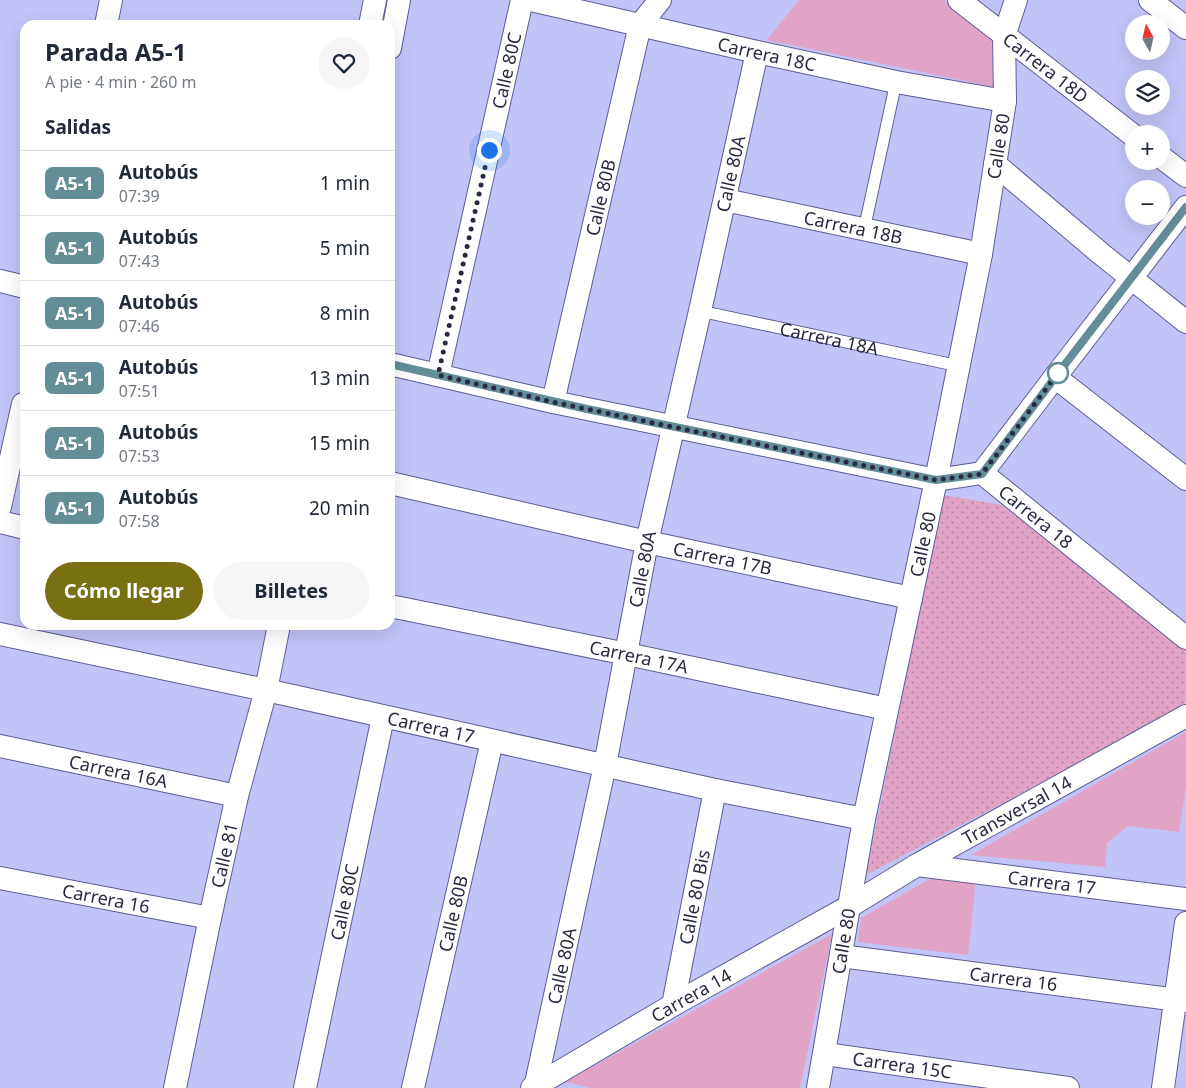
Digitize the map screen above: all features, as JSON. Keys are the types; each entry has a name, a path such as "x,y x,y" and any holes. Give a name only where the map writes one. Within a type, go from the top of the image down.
{"street":[{"path":"107,20 111,0"},
{"path":"371,20 375,0"},
{"path":"395,21 399,0"},
{"name":"Calle 80C","path":"438,375 522,0"},
{"name":"Carrera 18C","path":"531,0 896,82 1005,101"},
{"name":"Calle 80B","path":"553,402 640,25 660,0"},
{"name":"Carrera 18D","path":"959,0 1125,129"},
{"name":"Calle 80","path":"818,1088 864,819 936,480 981,254 1005,101 1004,36 1016,0"},
{"path":"1150,0 1186,28"},
{"name":"Calle 80A","path":"536,1088 605,765 648,542 757,52"},
{"path":"995,164 1100,253 1186,322"},
{"path":"1170,164 1186,176"},
{"name":"Carrera 18B","path":"725,200 981,254"},
{"path":"982,474 1186,207"},
{"path":"0,281 20,286"},
{"name":"Carrera 18","path":"395,365 553,402 936,480 982,474 1186,638"},
{"path":"1055,377 1186,479"},
{"path":"0,507 20,421"},
{"name":"Carrera 17B","path":"395,484 648,542 911,598"},
{"path":"0,522 20,527"},
{"name":"Carrera 17A","path":"395,607 887,709"},
{"name":"Calle 81","path":"175,1088 237,796 266,690 277,630"},
{"name":"Carrera 17","path":"0,634 266,690 715,790 864,819"},
{"name":"Calle 80C","path":"305,1088 383,716"},
{"name":"Transversal 14","path":"850,906 917,865 1186,716"},
{"name":"Calle 80B","path":"413,1088 492,740"},
{"name":"Carrera 16A","path":"0,746 237,796"},
{"name":"Calle 80 Bis","path":"673,1004 715,790"},
{"name":"Carrera 17","path":"917,865 1186,899"},
{"name":"Carrera 16","path":"0,878 210,918"},
{"name":"Carrera 14","path":"536,1088 673,1004 850,906"},
{"path":"1164,1088 1181,1000 1186,923"},
{"name":"Carrera 16","path":"842,956 1181,1000"},
{"name":"Carrera 15C","path":"825,1054 1068,1088"}],"lane":[{"path":"864,230 896,82"},
{"name":"Carrera 18A","path":"700,311 959,366"}],"shaded area":[{"path":"799,0 943,0 991,37 994,87 767,40"},
{"path":"943,495 1008,506 1186,646 1186,702 1107,748 866,875"},
{"path":"1186,732 1186,786 1179,832 1128,826 1107,843 1105,867 971,855"},
{"path":"937,875 976,879 968,955 858,942 861,918"},
{"path":"832,934 800,1088 591,1088 565,1082"}],"bus line":[{"name":"A5-1","path":"395,365 553,402 936,480 982,474 1186,207"}],"route":[{"path":"489,150 438,375 553,402 936,480 982,474 1058,373"}]}
